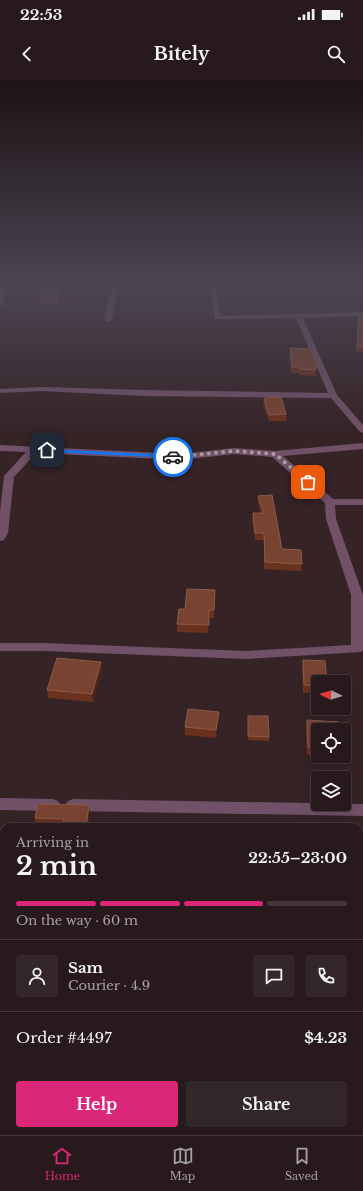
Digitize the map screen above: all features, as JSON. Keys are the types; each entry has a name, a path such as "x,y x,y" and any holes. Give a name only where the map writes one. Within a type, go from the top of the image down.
{"street":[{"path":"307,336 333,396 363,430"},
{"path":"0,391 42,389 144,393 333,396"},
{"path":"0,448 180,457 234,451 275,454 363,446"},
{"path":"0,538 3,532 9,476 33,450"},
{"path":"275,454 330,502 363,502"},
{"path":"0,647 44,647 246,655 357,649 357,595 331,518 330,502"},
{"path":"0,804 363,810"}],"building":[{"path":"358,336 363,336 363,347 357,347"},
{"path":"290,348 310,349 316,361 316,370 292,367"},
{"path":"281,397 286,414 269,415 264,398"},
{"path":"272,495 282,549 301,550 302,564 265,562 264,533 255,533 253,513 264,513 258,496"},
{"path":"187,589 215,590 214,610 209,610 209,625 177,624 179,609 185,609"},
{"path":"57,658 101,662 92,694 47,690"},
{"path":"303,660 325,661 326,675 311,675 311,686 304,685"},
{"path":"188,709 219,712 216,730 185,727"},
{"path":"248,716 268,716 269,737 248,736"},
{"path":"307,720 339,722 311,723 311,747 308,747"},
{"path":"38,804 89,805 87,823 64,823 64,819 35,818"}],"way so far":[{"path":"173,457 234,451 275,454 308,482"}],"route":[{"path":"47,450 173,457"}]}
